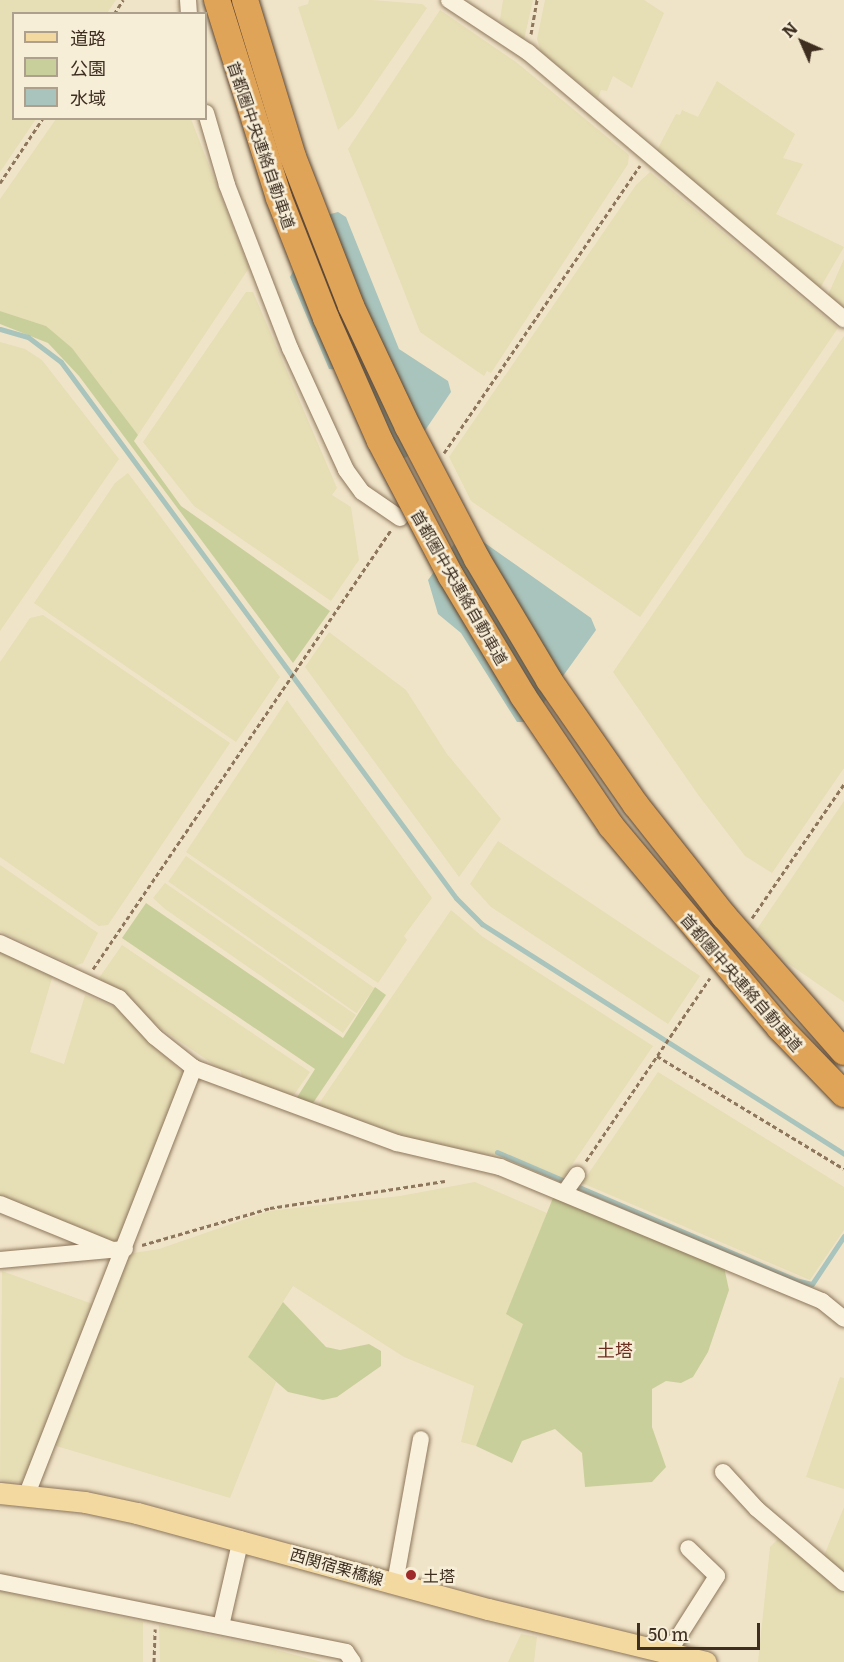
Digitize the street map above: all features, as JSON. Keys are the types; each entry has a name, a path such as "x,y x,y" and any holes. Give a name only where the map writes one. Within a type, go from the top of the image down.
{"highway":[{"name":"首都圏中央連絡自動車道","path":"218,0 233,62 279,198 326,318 380,441 451,576 523,696 611,826 772,1020 844,1094"},
{"name":"首都圏中央連絡自動車道","path":"245,0 293,157 351,306 408,427 477,559 549,680 636,805 723,916 844,1052"}],"main road":[{"name":"西関宿栗橋線","path":"0,1493 27,1494 137,1513 241,1539 395,1583 706,1662"}],"street":[{"path":"449,0 528,52 844,319"},
{"path":"207,116 227,185 290,348 346,470 362,492 400,518"},
{"path":"0,943 119,998 155,1037 194,1068 397,1143 500,1167 565,1192 822,1300 844,1319"},
{"path":"27,1494 119,1250 194,1068"},
{"path":"565,1192 577,1175"},
{"path":"0,1204 119,1250"},
{"path":"0,1260 119,1250"},
{"path":"395,1583 421,1438"},
{"path":"723,1472 757,1509 844,1583"},
{"path":"221,1626 241,1539"},
{"path":"668,1653 717,1576 688,1548"},
{"path":"0,1582 346,1652 353,1662"}],"path":[{"path":"528,52 537,0"},
{"path":"0,183 43,120"},
{"path":"440,459 648,155"},
{"path":"84,982 400,518"},
{"path":"750,921 844,784"},
{"path":"577,1175 716,970"},
{"path":"657,1056 844,1169"},
{"path":"119,1250 270,1208 445,1181"},
{"path":"154,1662 155,1612"}],"shaded area":[{"path":"0,0 116,0 108,12 12,12 12,120 35,120 0,172"},
{"path":"309,0 372,0 422,4 427,8 353,116 338,130 298,7 308,4"},
{"path":"503,0 533,0 524,40 500,20"},
{"path":"545,0 644,0 664,13 632,88 613,76 607,91 601,90 598,98 541,52 537,39"},
{"path":"440,10 516,62 629,155 628,164 491,373 487,371 484,376 420,332 348,149"},
{"path":"717,81 795,134 783,158 803,164 776,214 844,247 819,290 656,152 676,114 680,115 682,110 698,117"},
{"path":"55,120 191,120 249,268 138,435 46,326 0,311 0,199"},
{"path":"650,172 838,328 640,617 471,501 449,457 636,185"},
{"path":"844,259 844,310 828,295"},
{"path":"246,292 253,292 337,488 332,495 351,507 359,560 331,601 194,506 143,442"},
{"path":"844,336 844,768 772,873 745,856 699,796 613,672"},
{"path":"0,342 25,349 42,360 119,459 0,631"},
{"path":"128,473 280,677 236,742 34,603 115,483"},
{"path":"43,615 230,743 108,925 99,926 0,857 0,662 30,618"},
{"path":"329,632 406,690 447,754 501,819 459,877 305,667"},
{"path":"287,700 432,898 404,936 407,940 378,983 186,852"},
{"path":"844,801 844,1002 786,962 757,929"},
{"path":"498,841 700,976 668,1024 491,907 470,884"},
{"path":"186,856 374,988 357,1013 168,881"},
{"path":"0,865 98,933 83,963 74,966 0,931"},
{"path":"165,883 356,1015 343,1033 165,909 153,898"},
{"path":"451,910 483,937 653,1046 563,1178 551,1178 495,1155 466,1153 422,1143 318,1105"},
{"path":"122,945 310,1072 291,1099 243,1079 240,1070 222,1070 166,1032 99,978"},
{"path":"0,949 53,975 30,1052 64,1064 85,995 115,1007 187,1077 121,1243 112,1244 0,1197"},
{"path":"658,1072 844,1187 844,1230 810,1280 582,1183"},
{"path":"475,1182 547,1213 507,1314 524,1323 476,1446 461,1442 474,1386 404,1357 293,1286 248,1357 276,1382 230,1498 53,1445 127,1254 159,1249 269,1211 400,1196"},
{"path":"2,1271 98,1306 25,1483 0,1480"},
{"path":"840,1377 844,1378 844,1489 806,1477"},
{"path":"844,1507 844,1576 823,1558"},
{"path":"780,1537 844,1587 844,1662 758,1662 770,1547"},
{"path":"0,1591 143,1622 143,1662 0,1662"},
{"path":"159,1625 269,1648 322,1662 160,1662"},
{"path":"521,1634 537,1637 534,1662 508,1662"}],"green space":[{"path":"0,311 46,326 72,348 138,435 134,441 181,506 330,611 293,663 79,376 48,343 0,324"},
{"path":"146,903 343,1038 375,987 386,995 313,1103 296,1099 315,1069 122,938"},
{"path":"555,1193 724,1267 729,1290 708,1352 693,1377 681,1383 666,1381 652,1389 652,1427 666,1467 652,1482 585,1487 582,1453 555,1429 522,1441 512,1463 476,1446 523,1324 506,1314"},
{"path":"283,1302 326,1347 340,1350 369,1344 381,1351 381,1366 337,1397 323,1400 288,1392 248,1357"}],"water":[{"path":"338,212 346,217 399,349 448,381 451,392 407,457 397,460 341,370 329,369 290,277 323,216"},
{"path":"465,529 591,618 596,630 530,722 517,722 461,633 438,614 428,580"}],"waterway":[{"path":"0,329 28,337 61,362 456,898 482,924 844,1154"},
{"path":"497,1152 795,1280 812,1284 844,1236"}],"place":[{"name":"土塔","path":"411,1575"}],"district":[{"name":"土塔","path":"615,1350"}]}
